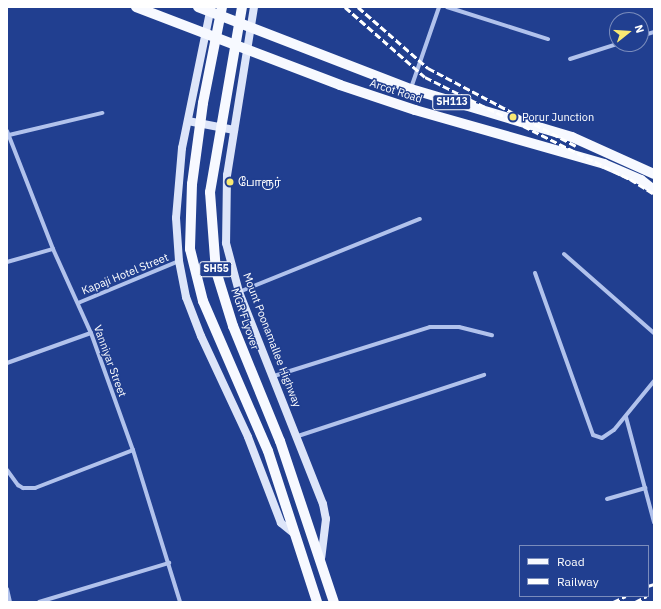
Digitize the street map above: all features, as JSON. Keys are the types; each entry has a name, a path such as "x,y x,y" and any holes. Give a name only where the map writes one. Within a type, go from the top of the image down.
{"main road":[{"name":"SH113","path":"136,7 204,31 246,48"},
{"name":"SH113","path":"198,7 211,9 251,26"},
{"name":"SH55","path":"222,7 197,147 192,184 190,249 203,301 268,451 289,510 317,602"},
{"name":"MGR FLyover","path":"242,7 210,192 216,271 232,326 280,441 321,557"},
{"name":"Arcot Road","path":"251,26 411,89 572,137 654,174"},
{"name":"Arcot Road","path":"246,48 340,85 415,110 604,164 641,180 654,190"},
{"name":"SH55","path":"321,557 334,602"}],"street":[{"name":"Mount Poonamallee Highway","path":"254,7 246,48 227,175 226,243 240,292 298,436 326,519 321,557"},
{"path":"411,89 438,7"},
{"path":"446,7 548,39"},
{"path":"211,9 204,31 188,121 176,218 179,262 186,297 201,336 248,437 281,523 296,535"},
{"path":"570,59 609,47"},
{"path":"8,133 102,113"},
{"path":"188,121 234,130"},
{"name":"Vanniyar Street","path":"8,133 53,249 91,333 133,450 180,602"},
{"path":"240,292 420,219"},
{"path":"7,262 53,249"},
{"path":"564,254 654,333"},
{"name":"Kapaji Hotel Street","path":"78,302 179,262"},
{"path":"535,273 593,435 597,438 605,437 626,417 654,381"},
{"path":"274,376 430,327 458,327 492,335"},
{"path":"7,363 91,333"},
{"path":"298,436 484,375"},
{"path":"626,417 654,522"},
{"path":"7,470 18,485 23,488 35,488 133,450"},
{"path":"608,499 645,488"},
{"path":"39,602 48,601 169,563"},
{"path":"7,589 10,602"}],"railway":[{"path":"345,7 425,77 630,179 654,194"},
{"path":"358,7 428,68 576,146"},
{"path":"649,586 654,584"},
{"path":"613,602 624,597"},
{"path":"635,602 645,597"}],"place":[{"name":"Porur Junction","path":"513,117"},
{"name":"போரூர்","path":"230,182"}]}
